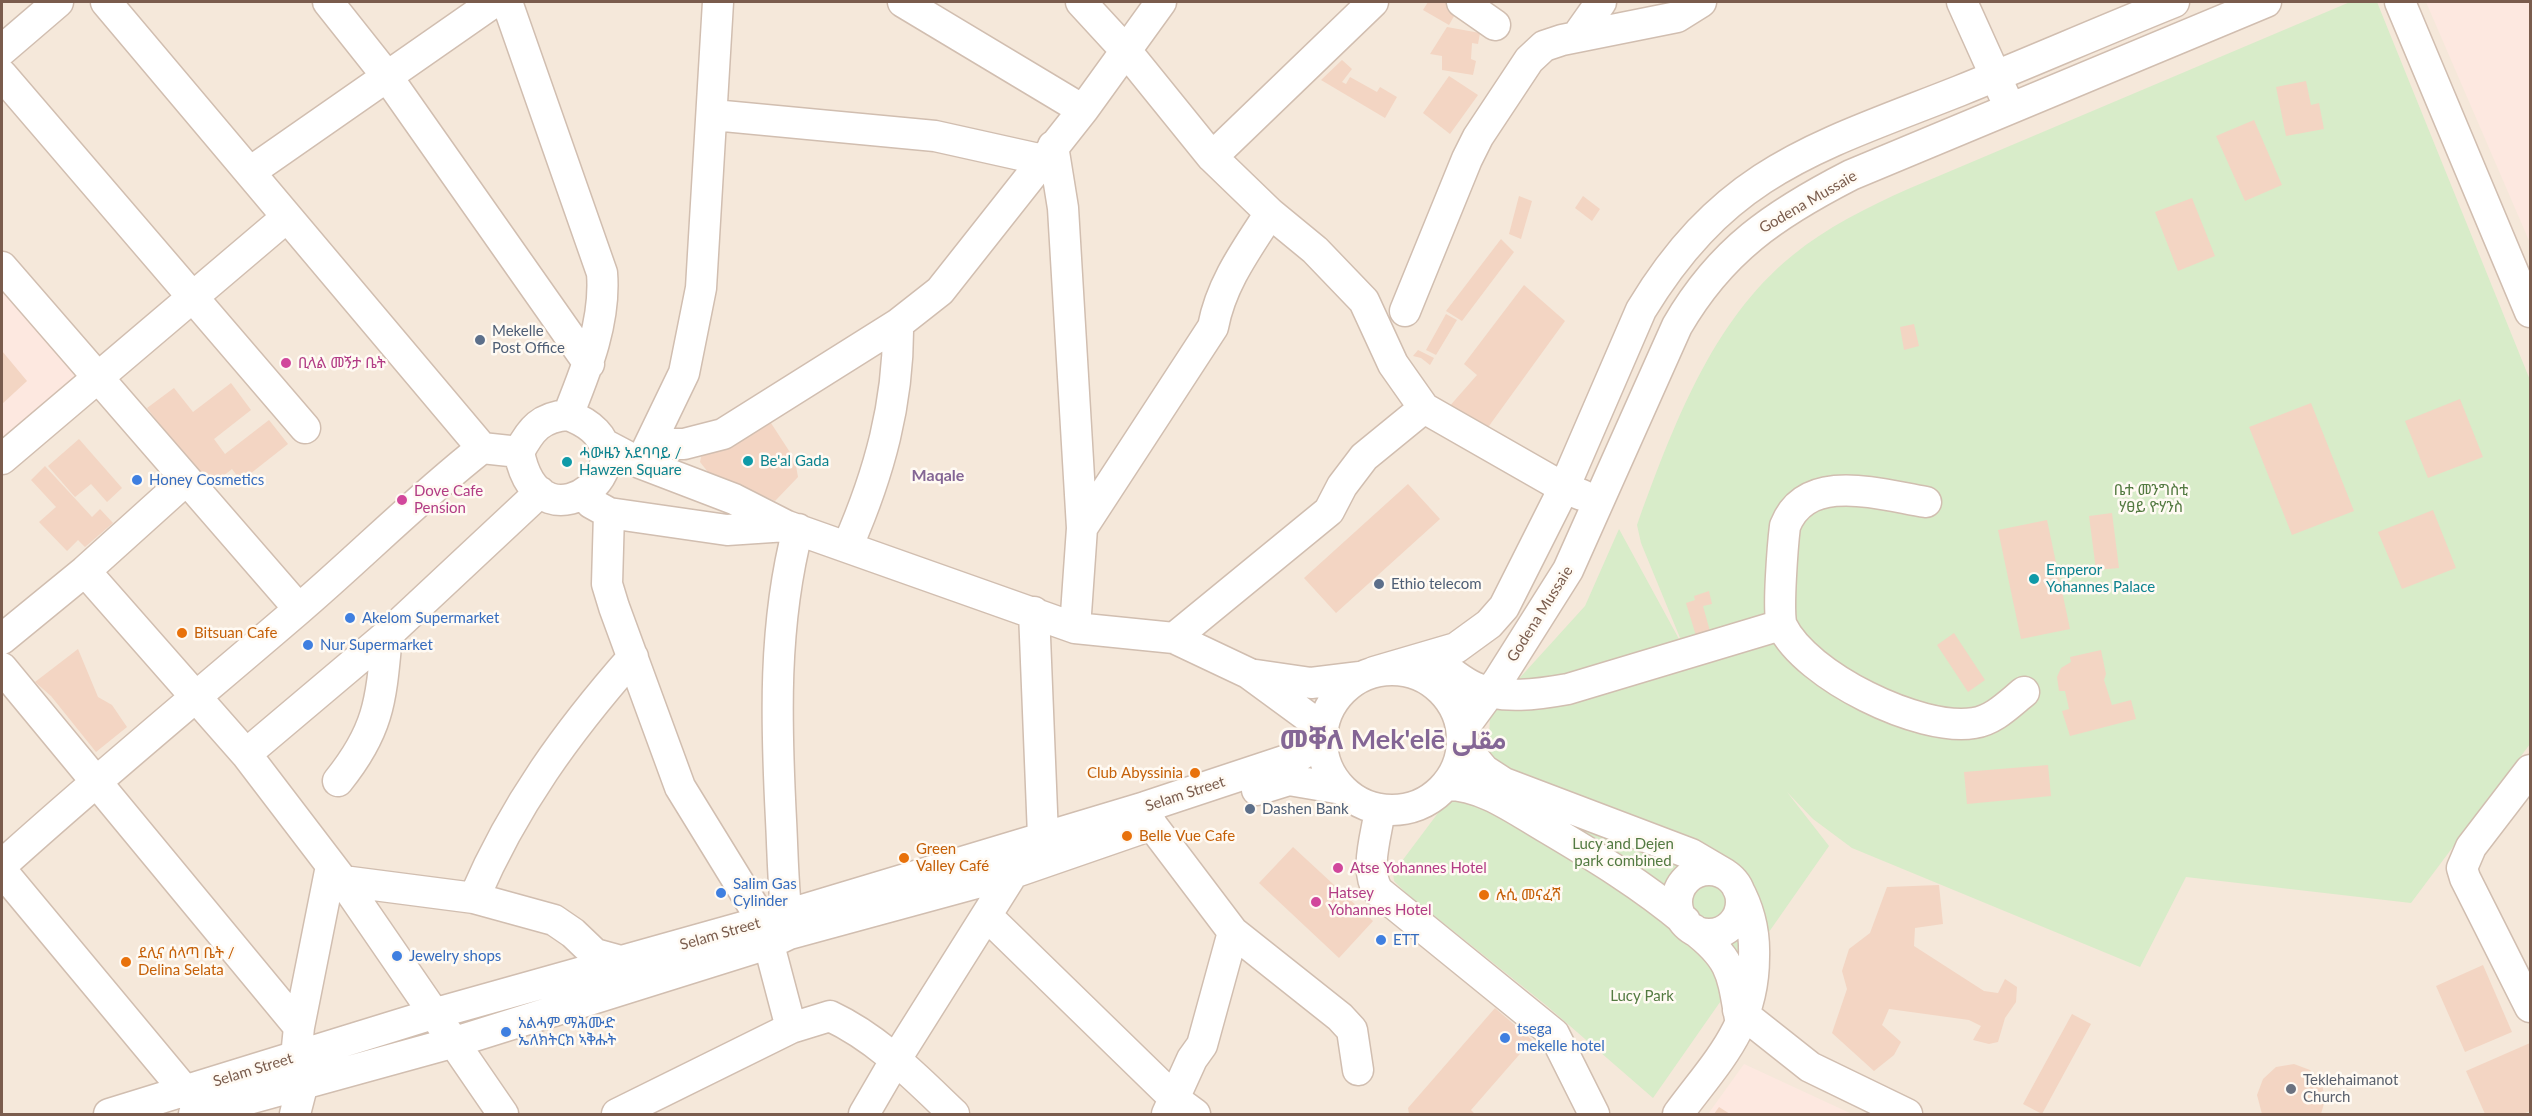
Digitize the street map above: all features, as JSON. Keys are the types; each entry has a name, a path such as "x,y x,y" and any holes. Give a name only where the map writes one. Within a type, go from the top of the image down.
{"street":[{"path":"2,50 58,2"},
{"path":"106,2 482,448 519,452"},
{"path":"328,2 386,75 589,364"},
{"path":"250,172 386,75 494,2"},
{"path":"507,2 602,273 603,308 589,364 568,415"},
{"path":"646,454 684,373 700,288 713,115 718,2"},
{"path":"903,2 1083,110"},
{"path":"1081,2 1127,52 1212,157 1270,213 1315,250 1364,301 1394,364 1424,408 1564,488 1600,503"},
{"path":"646,454 723,434 898,324 940,291 1083,110 1161,2"},
{"path":"1212,157 1373,2"},
{"path":"1461,2 1495,25"},
{"path":"1577,36 1601,2"},
{"path":"1405,311 1478,136 1529,60 1544,46 1577,36 1677,17 1701,2"},
{"path":"1962,2 2010,109"},
{"path":"1462,737 1455,773 1446,785 1436,795 1417,806 1395,810 1366,805 1342,789 1326,764 1322,731 1329,707 1337,695 1367,674 1432,657 1456,648 1472,638 1504,607 1564,488 1641,310 1674,260 1712,217 1758,180 1805,152 2174,2"},
{"name":"Godena Mussaie","path":"1462,737 1557,590 1600,503 1677,326 1700,289 1733,251 1790,209 1851,175 2266,2"},
{"path":"2400,2 2528,300"},
{"path":"2,75 305,428"},
{"path":"713,115 935,135 1048,153"},
{"path":"1048,153 1063,208 1082,528 1075,627"},
{"path":"1082,528 1213,327 1217,304 1233,270 1270,213"},
{"path":"2,459 287,217"},
{"path":"2,267 298,609"},
{"path":"848,545 883,455 898,355 898,324"},
{"path":"1174,638 1329,511 1342,486 1364,457 1424,408"},
{"path":"568,415 587,422 604,444 606,458 601,478 592,489 580,497 553,499 540,492 529,482 519,452 530,431 541,422 554,416 568,415"},
{"path":"604,444 646,454 793,528 848,545 1075,627 1174,638 1248,673 1322,731"},
{"path":"2,866 95,781 298,609 433,487 482,448"},
{"path":"2,639 84,571 186,480"},
{"path":"1926,502 1847,490 1825,492 1803,500 1789,516 1785,526 1781,625 1799,650 1839,682 1888,706 1918,716 1950,723 1973,723 1994,716 2024,692"},
{"path":"246,754 387,635 540,492"},
{"path":"580,497 609,513 727,530 793,528"},
{"path":"609,513 607,584 680,787 777,929"},
{"path":"791,1028 777,929 779,641 793,528"},
{"path":"84,571 246,754 337,874 503,1114"},
{"path":"864,1114 896,1059 988,917 1013,873 1052,845 1034,612"},
{"path":"1432,657 1463,682 1480,690 1535,694 1568,689 1781,625"},
{"path":"338,781 357,757 371,733 381,691 387,635"},
{"path":"474,898 504,832 538,776 580,717 633,657"},
{"path":"2,668 299,1027"},
{"path":"1248,673 1286,681 1311,683 1404,670 1431,681 1452,702 1462,737 1484,770 1504,783 1691,854 1731,881 1747,904 1754,943 1753,990 1741,1017 1678,1114"},
{"name":"Selam Street","path":"300,1070 455,1042 777,929 1148,816 1299,756 1310,750 1322,731"},
{"path":"2530,770 2471,847 2462,868 2464,878 2530,1007"},
{"path":"1342,789 1289,780 1148,816 1233,932 1352,1030 1358,1070"},
{"path":"1446,785 1471,788 1507,805 1630,877 1723,956 1733,981 1741,1017 1810,1067 1907,1114"},
{"path":"1380,809 1372,872 1373,883 1378,891 1554,1034 1594,1114"},
{"path":"1707,870 1731,881 1741,904 1738,915 1731,925 1716,933 1704,933 1689,925 1677,900 1687,879 1707,870"},
{"path":"2,871 196,1108"},
{"name":"Selam Street","path":"109,1114 196,1108 300,1070 433,1014 624,962 777,929 1013,873"},
{"path":"337,874 474,898 554,920 573,933 595,954 624,962"},
{"path":"296,1114 300,1070 299,1027 337,874"},
{"path":"988,917 1180,1110"},
{"path":"1180,1110 1192,1059 1202,1045 1233,932"},
{"path":"617,1114 791,1028 830,1016 847,1024 896,1059 954,1114"}],"shaded area":[{"path":"2,2 2530,2 2530,1114 2,1114"},
{"path":"2426,2 2530,2 2530,243"},
{"path":"2,284 85,382 2,452"},
{"path":"1744,1064 1852,1114 1708,1114"}],"green space":[{"name":"ቤተ መንግስቲ ሃፀይ ዮሃንስ","path":"2350,2 2377,2 2530,380 2530,744 2411,903 2186,877 2140,967 1852,848 1813,819 1787,792 1829,846 1653,1098 1547,1006 1406,893 1394,881 1393,873 1441,809 1451,802 1459,801 1488,755 1490,717 1506,693 1585,606 1619,529 1685,650 1641,543 1637,525 1680,415 1717,344 1764,282 1806,245 1848,218 1908,189"}],"building":[{"path":"1428,2 1446,2 1458,9 1449,25 1423,10"},
{"path":"1447,27 1480,33 1478,44 1472,43 1471,59 1476,61 1473,75 1442,70 1442,56 1430,54"},
{"path":"1342,60 1352,69 1342,82 1346,84 1350,77 1377,92 1380,87 1397,97 1385,118 1321,80"},
{"path":"1449,76 1478,95 1450,134 1423,113"},
{"path":"2306,81 2311,105 2319,103 2324,129 2286,136 2276,87"},
{"path":"2254,120 2282,185 2245,201 2216,136"},
{"path":"1519,196 1532,201 1521,239 1509,234"},
{"path":"1583,196 1600,209 1592,221 1575,208"},
{"path":"2192,198 2215,256 2178,271 2155,212"},
{"path":"1501,239 1514,252 1462,321 1446,311"},
{"path":"1524,285 1565,321 1481,437 1448,408 1477,375 1464,364"},
{"path":"1446,314 1457,320 1436,355 1426,350"},
{"path":"1914,324 1919,346 1904,350 1900,327"},
{"path":"1418,350 1434,358 1430,365 1421,358 1413,356"},
{"path":"2,351 27,381 2,404"},
{"path":"231,383 251,410 214,439 225,454 269,420 288,444 241,481 232,469 209,487 147,408 174,388 193,412"},
{"path":"2460,399 2483,457 2428,478 2405,421"},
{"path":"2311,403 2354,511 2292,535 2249,427"},
{"name":"Be'al Gada","path":"769,420 795,460 798,477 775,501 708,472 700,462 702,453"},
{"path":"79,439 122,488 107,502 91,484 75,497 48,466"},
{"path":"45,466 92,517 100,509 113,523 85,547 78,540 67,551 39,522 56,507 31,480"},
{"path":"1408,484 1440,519 1336,613 1304,578"},
{"path":"2433,510 2456,568 2402,589 2378,532"},
{"path":"2112,513 2119,568 2096,570 2089,516"},
{"name":"Emperor Yohannes Palace","path":"2047,520 2070,629 2021,639 1998,530"},
{"path":"1709,591 1712,604 1703,606 1711,635 1697,639 1686,603 1695,600 1694,596"},
{"path":"1954,633 1985,680 1968,692 1937,645"},
{"path":"78,649 98,697 112,705 127,727 96,752 51,696 35,682"},
{"path":"2101,650 2106,674 2104,680 2112,705 2131,700 2136,719 2070,736 2062,711 2069,709 2065,691 2059,691 2057,677 2061,668 2071,662 2070,657"},
{"path":"2048,765 2051,796 1967,804 1964,772"},
{"name":"Hatsey Yohannes Hotel","path":"1293,847 1373,921 1339,958 1259,883"},
{"path":"1939,885 1943,924 1915,928 1914,946 1984,991 1998,993 2005,979 2017,987 2016,1002 2005,1018 1998,1042 1989,1044 1973,1040 1981,1026 1969,1020 1889,1009 1882,1025 1901,1042 1894,1055 1874,1071 1832,1033 1847,989 1842,971 1849,949 1870,933 1887,887"},
{"path":"2483,965 2512,1032 2465,1052 2436,986"},
{"path":"1495,1008 1532,1040 1471,1110 1475,1114 1409,1114 1408,1108"},
{"path":"2072,1014 2091,1024 2042,1114 2023,1104"},
{"path":"2530,1043 2530,1111 2523,1114 2485,1114 2466,1071"},
{"name":"Teklehaimanot Church","path":"2294,1064 2310,1070 2322,1083 2325,1100 2321,1114 2262,1114 2257,1095 2263,1079 2276,1067"},
{"path":"1719,1107 1730,1114 1714,1114"}],"place":[{"name":"Mekelle Post Office","path":"480,340"},
{"name":"ቢላል መኝታ ቤት","path":"286,363"},
{"name":"Be'al Gada","path":"748,461"},
{"name":"ሓውዜን አደባባይ / Hawzen Square","path":"567,462"},
{"name":"Honey Cosmetics","path":"137,480"},
{"name":"Dove Cafe Pension","path":"402,500"},
{"name":"Emperor Yohannes Palace","path":"2034,579"},
{"name":"Ethio telecom","path":"1379,584"},
{"name":"Akelom Supermarket","path":"350,618"},
{"name":"Bitsuan Cafe","path":"182,633"},
{"name":"Nur Supermarket","path":"308,645"},
{"name":"Club Abyssinia","path":"1195,773"},
{"name":"Dashen Bank","path":"1250,809"},
{"name":"Belle Vue Cafe","path":"1127,836"},
{"name":"Green Valley Café","path":"904,858"},
{"name":"Atse Yohannes Hotel","path":"1338,868"},
{"name":"Salim Gas Cylinder","path":"721,893"},
{"name":"ሉሲ መናፈሻ","path":"1484,895"},
{"name":"Hatsey Yohannes Hotel","path":"1316,902"},
{"name":"ETT","path":"1381,940"},
{"name":"Jewelry shops","path":"397,956"},
{"name":"ደሊና ሰላጣ ቤት / Delina Selata","path":"126,962"},
{"name":"አልሓም ማሕሙድ ኤለክትርክ ኣቅሑት","path":"506,1032"},
{"name":"tsega mekelle hotel","path":"1505,1038"},
{"name":"Teklehaimanot Church","path":"2291,1089"}],"district":[{"name":"Maqale","path":"938,476"},
{"name":"መቐለ Mek'elē مقلى","path":"1393,740"}],"park label":[{"name":"Lucy and Dejen park combined","path":"1623,852"},
{"name":"Lucy Park","path":"1642,996"}]}
